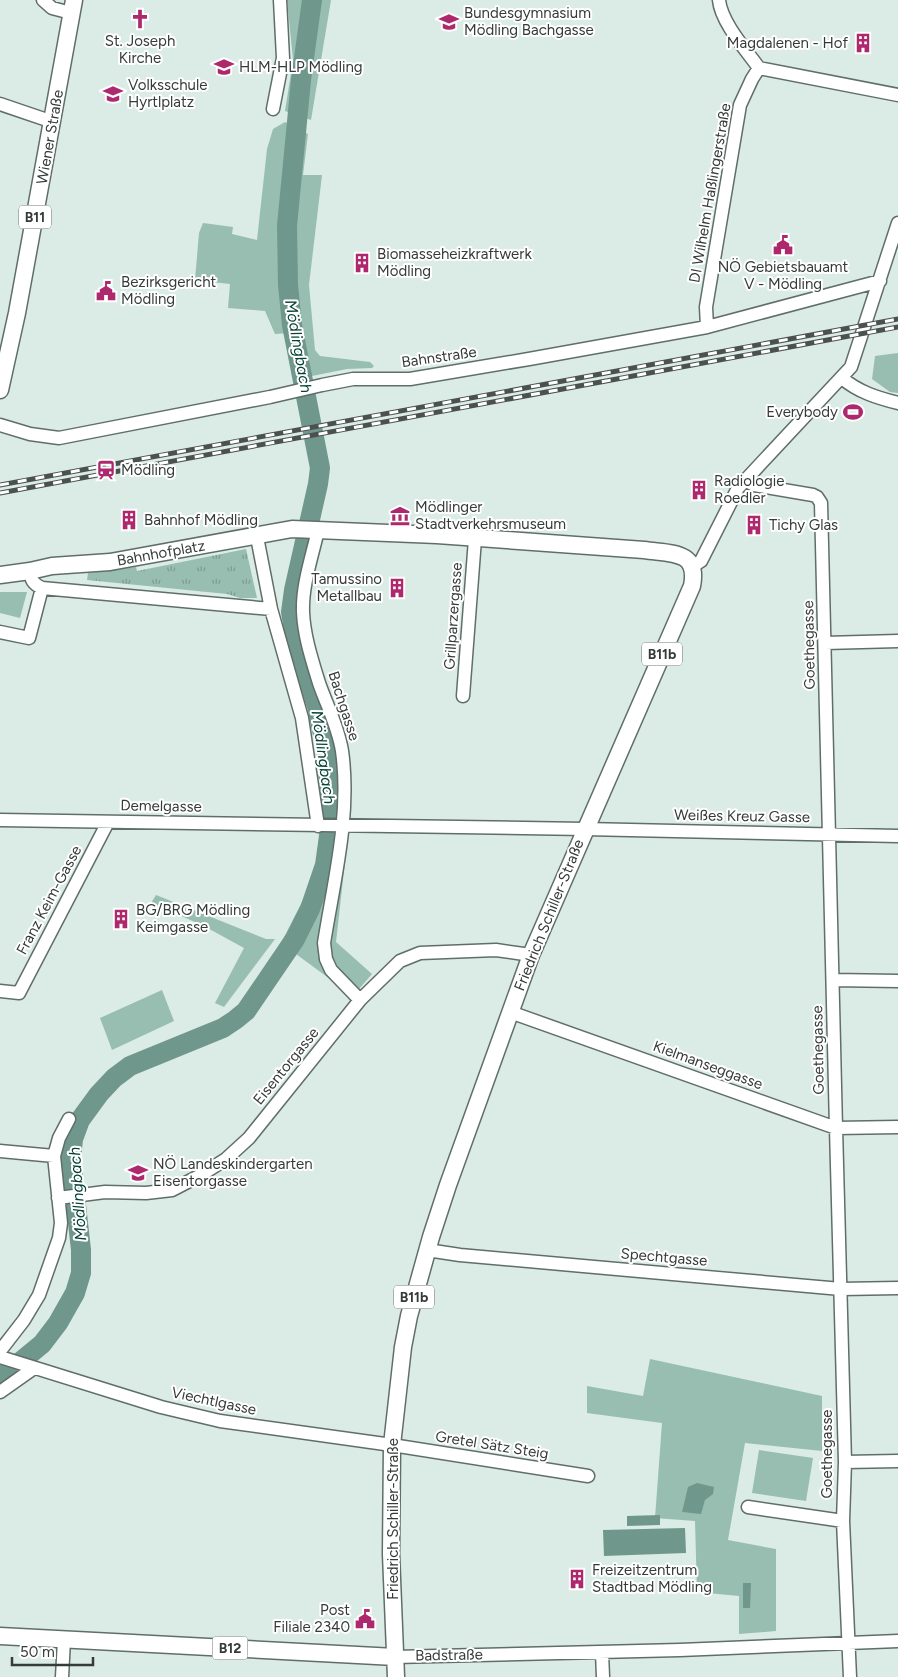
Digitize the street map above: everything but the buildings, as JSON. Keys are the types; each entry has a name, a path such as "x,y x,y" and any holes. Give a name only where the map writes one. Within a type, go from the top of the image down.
{"main road":[{"name":"Wiener Straße","path":"0,390 17,313 73,6"},
{"name":"Bahnhofplatz","path":"0,575 52,566 110,562 294,529 438,535 644,550 677,554 685,557 692,566"},
{"name":"Friedrich Schiller-Straße","path":"396,1677 391,1554 392,1445 402,1347 409,1316 427,1250 448,1185 531,955 692,586 694,576 692,566"},
{"name":"Badstraße","path":"0,1636 395,1657"}],"street":[{"path":"44,0 52,8 73,6"},
{"path":"273,108 284,58 280,0"},
{"path":"719,0 723,15 759,68 898,95"},
{"name":"DI Wilhelm Haßlingerstraße","path":"706,327 706,306 740,105 759,68"},
{"path":"0,104 53,122"},
{"path":"692,566 701,561 738,488 851,367 898,223"},
{"name":"Bahnstraße","path":"0,425 30,434 59,438 353,379 410,379 529,360 706,327 880,281"},
{"path":"842,378 850,385 876,398 898,403"},
{"name":"Goethegasse","path":"746,481 754,485 813,495 821,503 845,1462 843,1521 850,1677"},
{"name":"Bachgasse","path":"316,530 304,594 303,613 308,646 336,726 342,750 345,785 324,943 326,959 331,970 360,1000"},
{"path":"257,537 272,609 302,718 320,824"},
{"name":"Grillparzergasse","path":"463,696 476,539"},
{"path":"30,571 31,580 36,586 42,588 272,609"},
{"path":"0,632 29,638 42,588"},
{"path":"825,643 898,641"},
{"name":"Demelgasse","path":"0,820 320,824 340,826"},
{"name":"Franz Keim-Gasse","path":"0,991 19,993 108,822"},
{"path":"340,826 585,829"},
{"name":"Weißes Kreuz Gasse","path":"585,829 898,836"},
{"name":"Eisentorgasse","path":"63,1197 104,1192 146,1193 172,1190 226,1159 249,1138 360,1000 400,961 420,953 496,950 531,955"},
{"path":"833,980 898,981"},
{"name":"Kielmanseggasse","path":"510,1012 836,1128 898,1127"},
{"path":"0,1351 29,1312 39,1294 59,1238 63,1197 54,1156 59,1138 69,1119"},
{"path":"0,1151 54,1156"},
{"name":"Spechtgasse","path":"427,1250 460,1255 841,1289 898,1288"},
{"name":"Viechtlgasse","path":"5,1359 161,1407 220,1421 392,1445"},
{"path":"0,1392 30,1367"},
{"name":"Gretel Sätz Steig","path":"392,1445 588,1476"},
{"path":"845,1462 898,1461"},
{"path":"748,1507 843,1521"},
{"path":"62,1677 64,1640"},
{"name":"Badstraße","path":"395,1657 602,1652 898,1641"},
{"path":"602,1652 603,1677"}],"green space":[{"path":"287,0 331,0 311,120 285,111 293,60"},
{"path":"285,122 308,134 303,175 322,175 309,285 315,350 320,356 370,362 374,366 372,368 347,369 302,378 289,333 275,334 265,311 228,308 230,284 195,280 199,233 203,223 233,227 232,234 257,240 267,149 273,129"},
{"path":"898,353 898,393 890,392 872,379 875,356"},
{"path":"246,549 257,598 240,598 227,594 87,580 88,573 136,567 137,571"},
{"path":"0,592 27,592 20,618 0,613"},
{"path":"348,835 336,942 372,974 353,996 281,943 305,896 315,869 323,837"},
{"path":"156,895 266,939 275,939 224,1007 215,1003 244,948 202,925 151,903"},
{"path":"162,990 174,1021 112,1050 100,1018"},
{"path":"650,1359 822,1396 822,1451 745,1443 728,1540 776,1549 776,1631 739,1634 739,1596 697,1592 695,1521 655,1518 662,1423 587,1413 587,1386 643,1396"},
{"path":"759,1450 813,1458 806,1501 752,1493"}],"shaded area":[{"path":"697,1483 714,1487 713,1494 705,1500 701,1514 682,1512 688,1487"},
{"path":"660,1515 660,1525 627,1526 627,1516"},
{"path":"685,1528 686,1553 604,1556 603,1530"},
{"path":"743,1583 751,1583 750,1608 743,1608"}],"waterway":[{"name":"Mödlingbach","path":"0,1376 8,1372 42,1344 58,1323 75,1293 81,1273 81,1250 71,1159 73,1139 80,1120 99,1094 114,1078 130,1066 223,1028 246,1011 295,939 310,909 325,865 332,814 326,749 317,706 297,647 291,612 320,468 292,325 288,285 287,226 301,80 312,0"}],"railway":[{"path":"0,485 898,319"},
{"path":"0,493 898,327"}],"place":[{"name":"St. Joseph Kirche","path":"140,19"},
{"name":"Bundesgymnasium Mödling Bachgasse","path":"449,22"},
{"name":"Magdalenen - Hof","path":"863,43"},
{"name":"HLM-HLP Mödling","path":"224,67"},
{"name":"Volksschule Hyrtlplatz","path":"113,94"},
{"name":"NÖ Gebietsbauamt V - Mödling","path":"783,245"},
{"name":"Biomasseheizkraftwerk Mödling","path":"362,263"},
{"name":"Bezirksgericht Mödling","path":"106,291"},
{"name":"Everybody","path":"853,412"},
{"name":"Mödling","path":"106,470"},
{"name":"Radiologie Roedler","path":"699,490"},
{"name":"Mödlinger Stadtverkehrsmuseum","path":"400,516"},
{"name":"Bahnhof Mödling","path":"129,520"},
{"name":"Tichy Glas","path":"754,525"},
{"name":"Tamussino Metallbau","path":"397,588"},
{"name":"BG/BRG Mödling Keimgasse","path":"121,919"},
{"name":"NÖ Landeskindergarten Eisentorgasse","path":"138,1173"},
{"name":"Freizeitzentrum Stadtbad Mödling","path":"577,1579"},
{"name":"Post Filiale 2340","path":"365,1619"}]}
